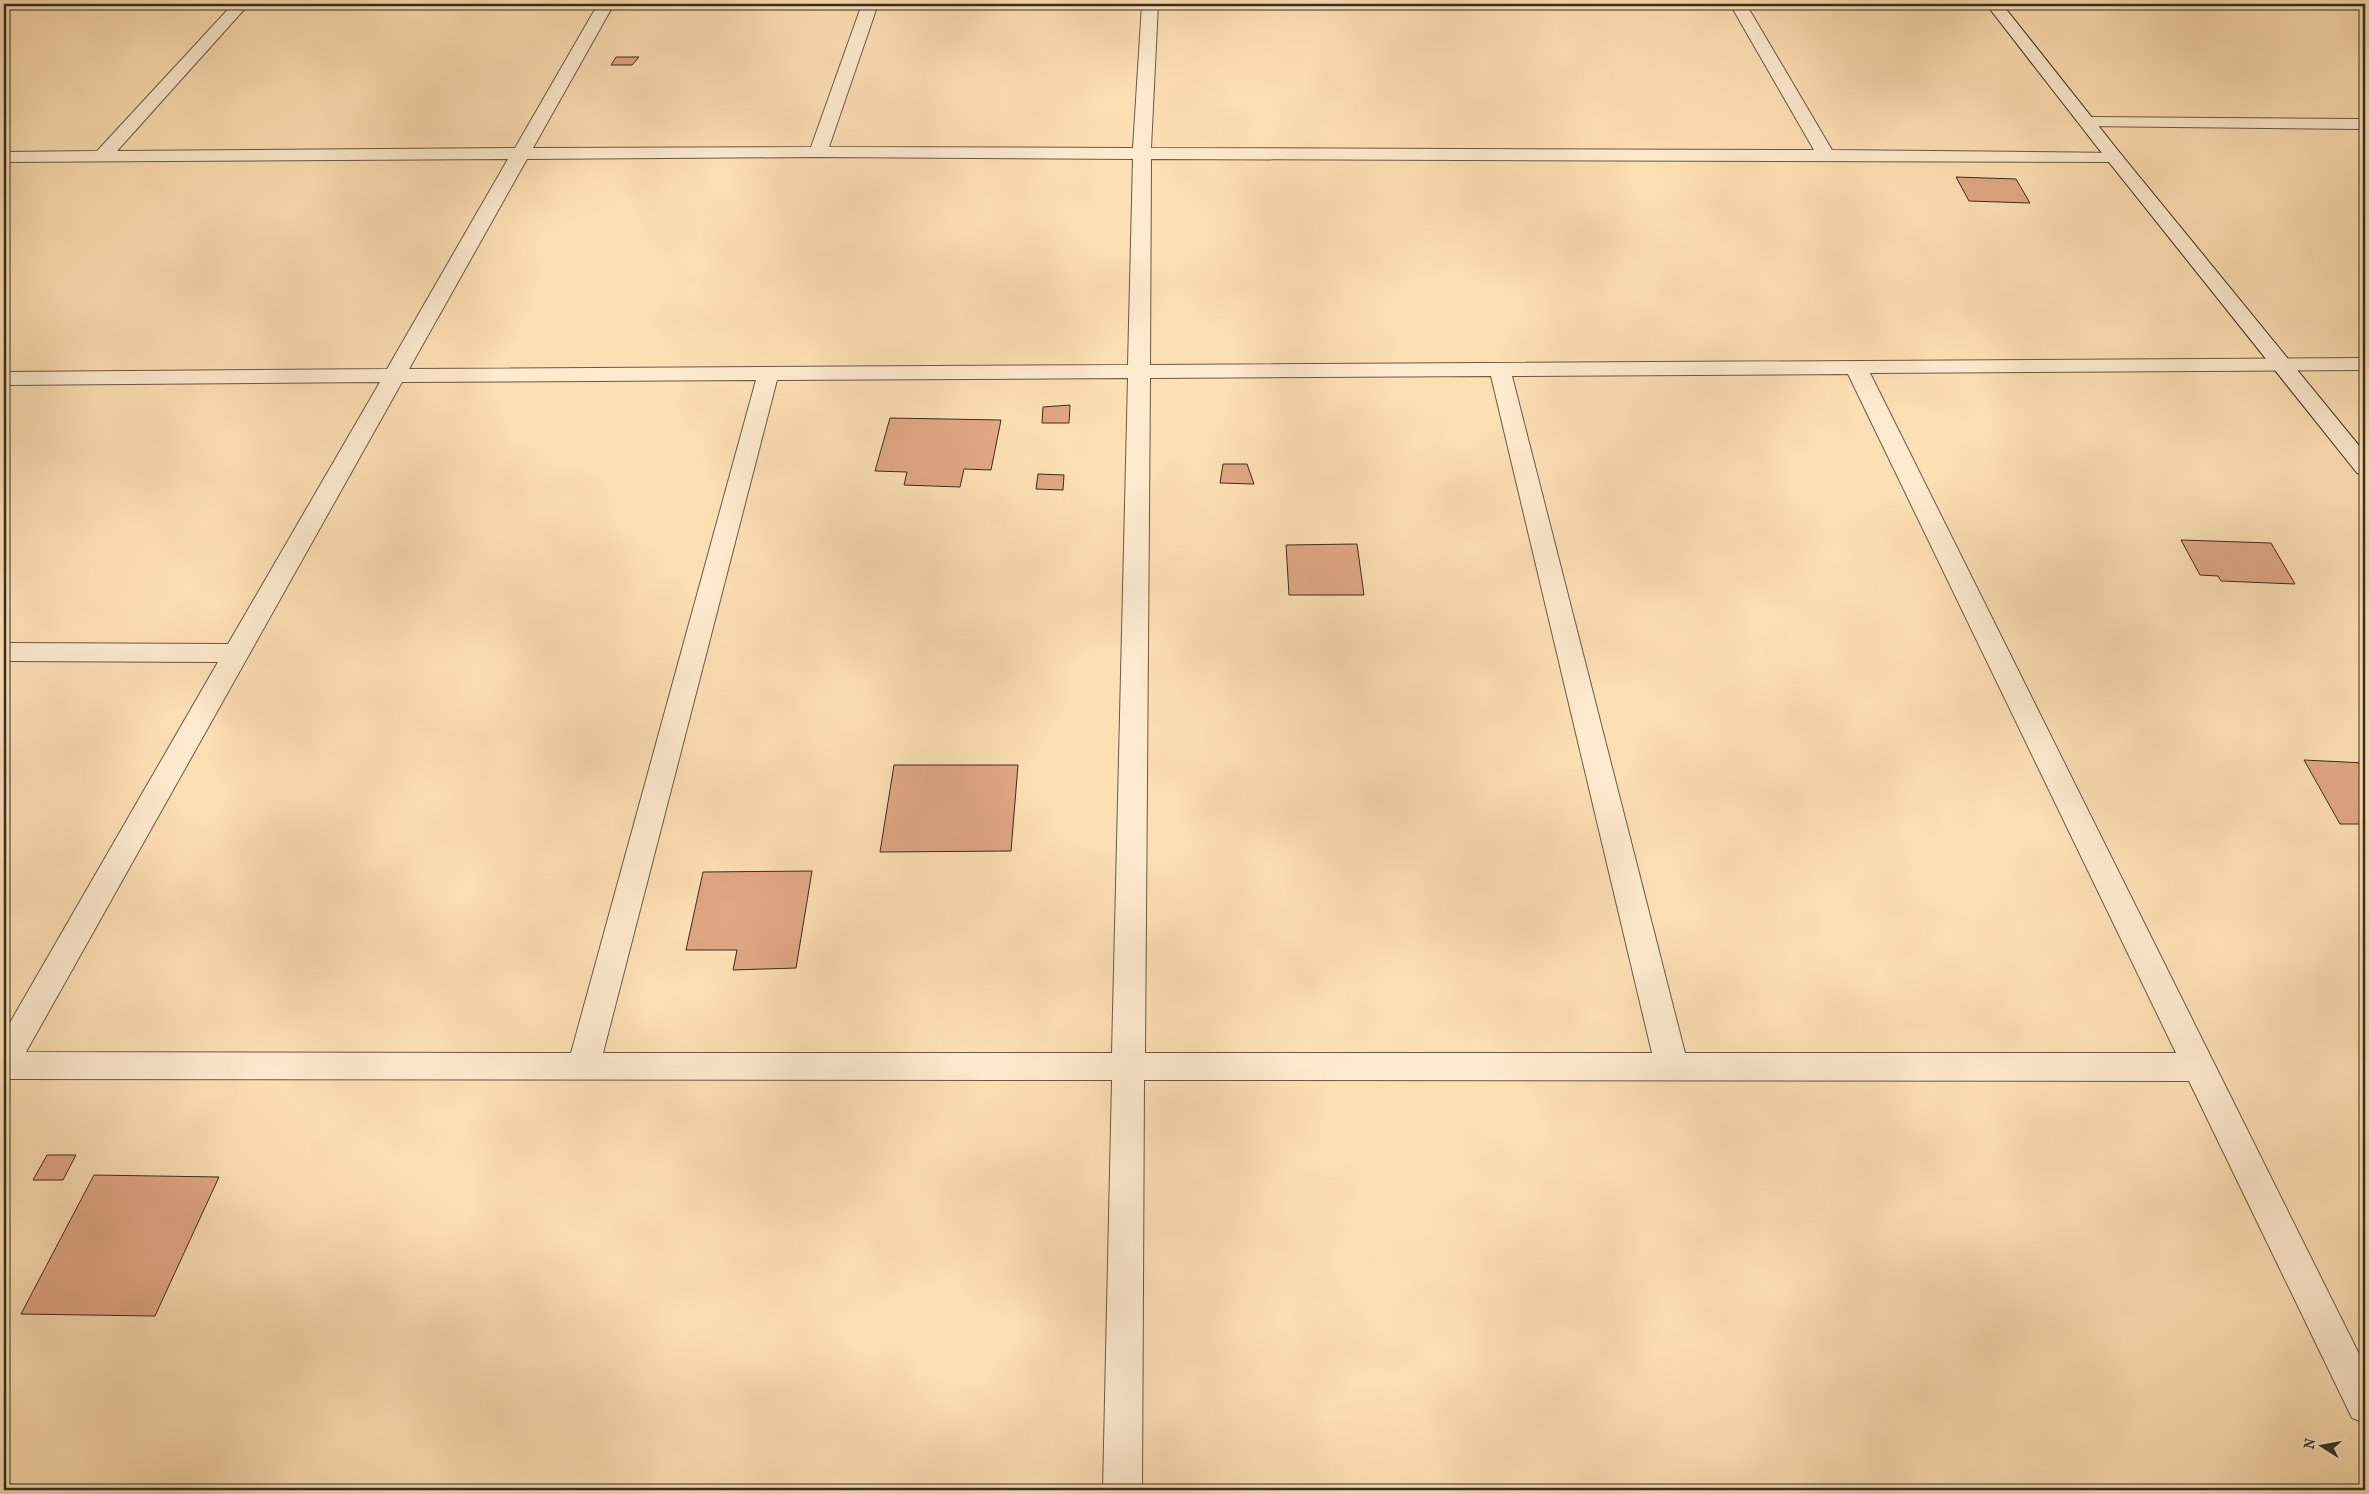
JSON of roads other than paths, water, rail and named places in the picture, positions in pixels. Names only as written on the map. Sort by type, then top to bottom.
[{"type":"street","points":[[102,156],[241,4]]},
{"type":"street","points":[[4,1062],[606,4]]},
{"type":"street","points":[[818,152],[870,4]]},
{"type":"street","points":[[1122,1490],[1142,153],[1150,4]]},
{"type":"street","points":[[1738,4],[1826,156]]},
{"type":"street","points":[[1994,4],[2089,122],[2114,157],[2365,468]]},
{"type":"street","points":[[2089,122],[2365,124]]},
{"type":"street","points":[[4,157],[818,152],[2114,157]]},
{"type":"street","points":[[4,378],[2365,364]]},
{"type":"street","points":[[1856,367],[2365,1405]]},
{"type":"street","points":[[1500,369],[1672,1067]]},
{"type":"street","points":[[583,1067],[768,374]]},
{"type":"street","points":[[4,652],[237,653]]},
{"type":"street","points":[[4,1066],[2199,1067]]}]
